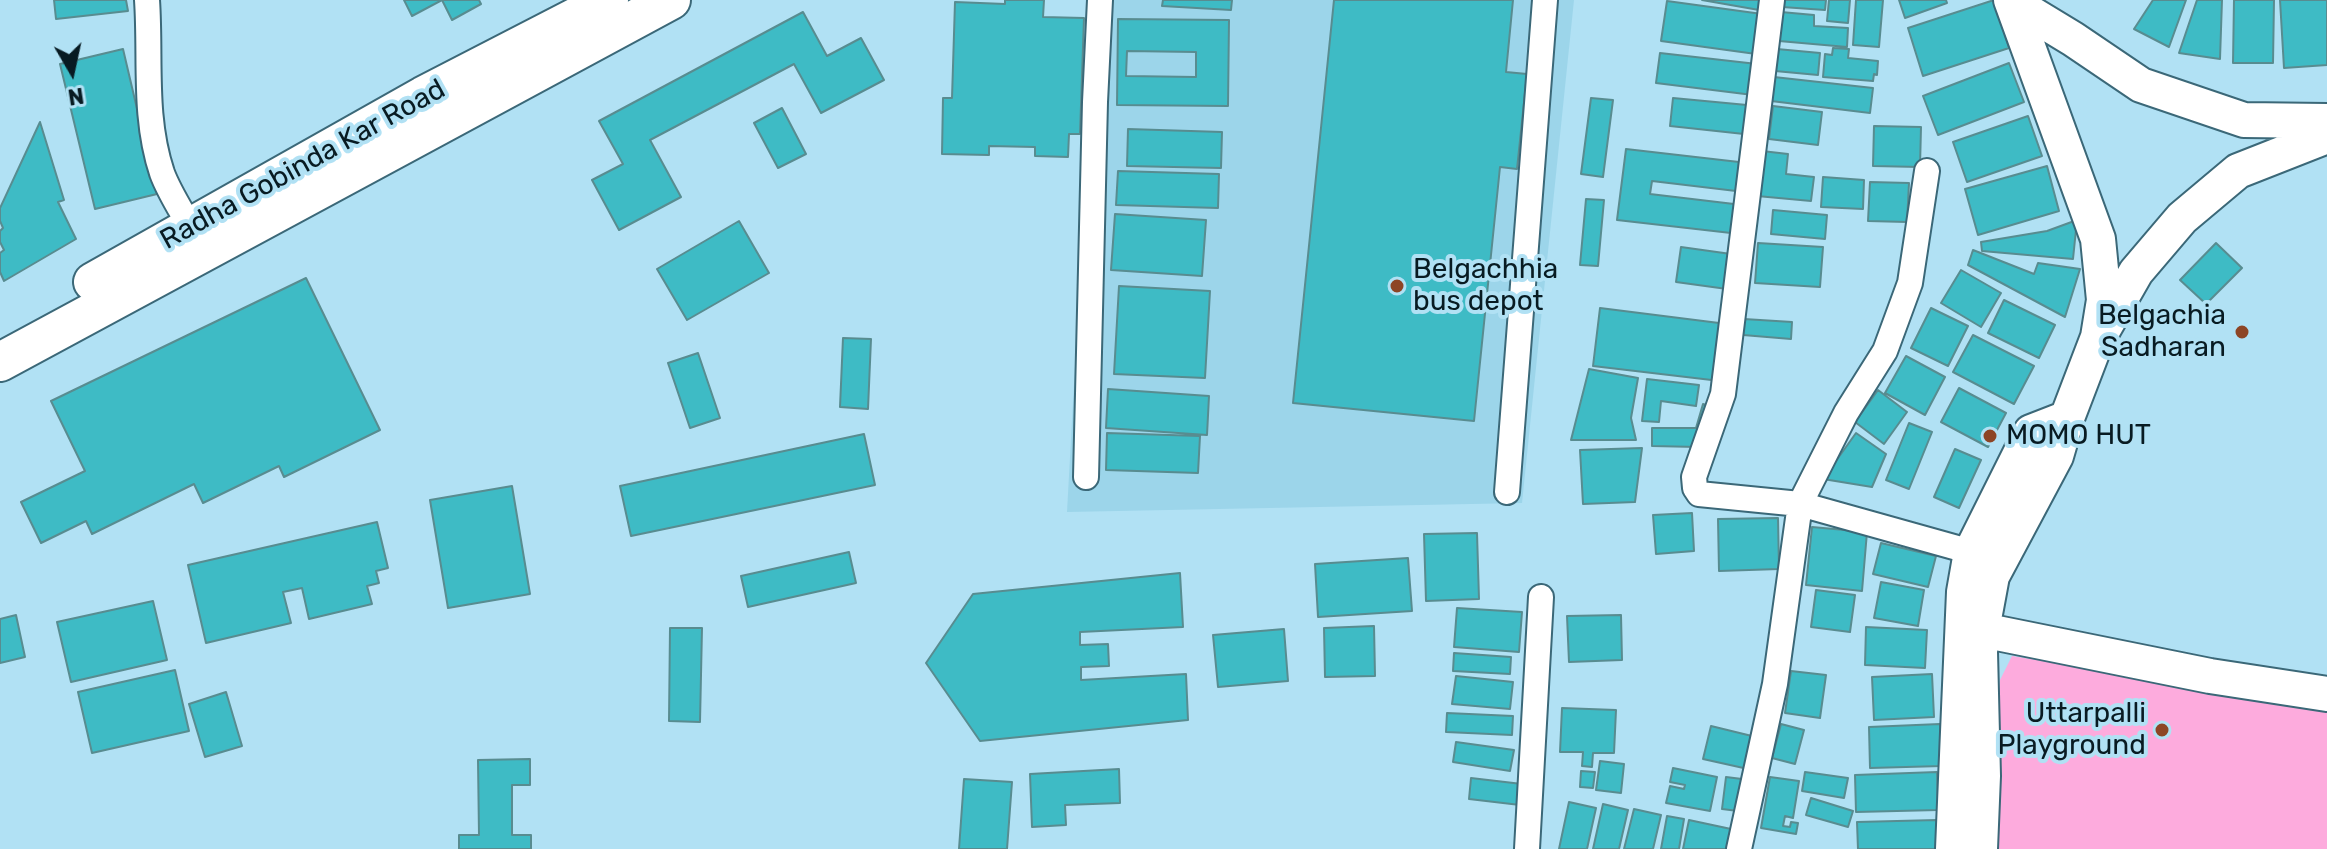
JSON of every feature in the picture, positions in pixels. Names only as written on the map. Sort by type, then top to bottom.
[{"type":"main road","name":"Radha Gobinda Kar Road","points":[[0,334],[423,96],[609,0]]},
{"type":"main road","points":[[0,362],[671,0]]},
{"type":"street","points":[[147,0],[148,103],[155,146],[163,176],[191,228]]},
{"type":"street","points":[[1086,477],[1100,0]]},
{"type":"street","points":[[1507,492],[1545,0]]},
{"type":"street","points":[[1772,0],[1723,394],[1694,477],[1695,488],[1699,494],[1800,504],[1985,556]]},
{"type":"street","points":[[2012,1],[2141,85],[2244,120],[2327,121]]},
{"type":"street","points":[[2012,1],[2098,239],[2104,300],[2098,337]]},
{"type":"street","points":[[1953,849],[1964,592],[1985,556],[2056,456],[2098,337],[2136,272],[2182,218],[2238,171],[2327,136]]},
{"type":"street","points":[[1739,849],[1775,684],[1800,504],[1846,413],[1885,351],[1910,283],[1927,171]]},
{"type":"street","points":[[1980,849],[1983,776],[1980,652],[1992,576],[1985,556]]},
{"type":"street","points":[[1527,849],[1541,597]]},
{"type":"street","points":[[1982,630],[2210,676],[2327,694]]},
{"type":"shaded area","points":[[1095,0],[1574,0],[1522,503],[1067,512]]},
{"type":"shaded area","name":"Uttarpalli Playground","points":[[2012,656],[2327,707],[2327,849],[1996,849],[1994,752],[2000,680]]},
{"type":"building","points":[[54,0],[126,0],[128,11],[56,19]]},
{"type":"building","points":[[404,0],[442,0],[412,16]]},
{"type":"building","points":[[442,0],[479,0],[481,4],[452,20]]},
{"type":"building","points":[[1005,0],[1044,0],[1043,17],[1084,18],[1080,134],[1069,134],[1068,157],[1035,156],[1035,147],[989,146],[989,155],[942,154],[943,98],[952,98],[955,2],[1005,4]]},
{"type":"building","points":[[1163,0],[1232,0],[1231,10],[1162,6]]},
{"type":"building","name":"Belgachhia bus depot","points":[[1334,0],[1513,0],[1506,72],[1527,74],[1517,169],[1500,167],[1474,421],[1293,403]]},
{"type":"building","points":[[1702,0],[1760,0],[1759,10]]},
{"type":"building","points":[[1783,0],[1826,0],[1825,10],[1782,7]]},
{"type":"building","points":[[1829,0],[1850,0],[1848,23],[1827,21]]},
{"type":"building","points":[[1856,0],[1883,0],[1879,47],[1853,45]]},
{"type":"building","points":[[1899,0],[1946,0],[1947,3],[1905,18]]},
{"type":"building","points":[[1994,0],[2009,48],[1923,76],[1908,28]]},
{"type":"building","points":[[2153,0],[2186,0],[2169,47],[2134,29]]},
{"type":"building","points":[[2197,0],[2222,0],[2220,59],[2179,53]]},
{"type":"building","points":[[2234,0],[2274,0],[2273,63],[2233,63]]},
{"type":"building","points":[[2280,0],[2327,0],[2327,65],[2284,68]]},
{"type":"building","points":[[1667,1],[1762,14],[1756,54],[1661,41]]},
{"type":"building","points":[[803,12],[827,56],[861,38],[884,80],[821,113],[794,64],[650,140],[681,197],[619,230],[592,180],[623,164],[599,121]]},
{"type":"building","points":[[1781,12],[1814,15],[1814,26],[1848,28],[1847,47],[1779,41]]},
{"type":"building","points":[[1118,19],[1229,20],[1228,106],[1117,105]],"holes":[[[1127,51],[1196,52],[1196,77],[1126,76]]]},
{"type":"building","points":[[1833,48],[1849,49],[1848,58],[1878,61],[1877,75],[1874,74],[1873,81],[1823,77],[1825,54],[1832,55]]},
{"type":"building","points":[[123,49],[157,194],[95,209],[60,64]]},
{"type":"building","points":[[1777,49],[1820,53],[1818,75],[1775,71]]},
{"type":"building","points":[[1660,53],[1757,64],[1753,95],[1656,83]]},
{"type":"building","points":[[2009,63],[2024,102],[1938,135],[1923,96]]},
{"type":"building","points":[[1774,77],[1873,88],[1870,113],[1771,101]]},
{"type":"building","points":[[1591,98],[1613,100],[1603,177],[1581,174]]},
{"type":"building","points":[[1673,98],[1747,105],[1744,134],[1670,126]]},
{"type":"building","points":[[1773,106],[1822,112],[1818,145],[1769,139]]},
{"type":"building","points":[[782,108],[806,154],[778,168],[754,123]]},
{"type":"building","points":[[2028,116],[2042,156],[1967,182],[1953,142]]},
{"type":"building","points":[[40,122],[64,200],[58,202],[76,239],[4,281],[0,272],[0,253],[4,250],[0,242],[3,228],[0,208]]},
{"type":"building","points":[[1874,126],[1921,127],[1920,167],[1873,166]]},
{"type":"building","points":[[1128,129],[1222,132],[1221,168],[1127,166]]},
{"type":"building","points":[[1626,149],[1739,162],[1736,191],[1652,181],[1650,194],[1734,204],[1731,233],[1617,220]]},
{"type":"building","points":[[1762,151],[1788,154],[1786,174],[1814,177],[1811,201],[1757,196]]},
{"type":"building","points":[[2047,166],[2059,211],[1978,235],[1965,189]]},
{"type":"building","points":[[1118,171],[1219,174],[1218,208],[1116,205]]},
{"type":"building","points":[[1823,177],[1864,180],[1863,209],[1821,207]]},
{"type":"building","points":[[1870,182],[1909,183],[1907,222],[1868,221]]},
{"type":"building","points":[[1586,199],[1604,200],[1598,266],[1580,265]]},
{"type":"building","points":[[1773,210],[1827,215],[1825,239],[1771,234]]},
{"type":"building","points":[[1115,214],[1206,220],[1202,276],[1111,270]]},
{"type":"building","points":[[2077,220],[2073,259],[1982,251],[1981,242],[2047,231]]},
{"type":"building","points":[[739,221],[769,273],[687,320],[657,269]]},
{"type":"building","points":[[1758,243],[1823,247],[1820,287],[1755,283]]},
{"type":"building","points":[[2216,243],[2242,268],[2206,304],[2180,280]]},
{"type":"building","points":[[1681,247],[1731,254],[1727,289],[1676,282]]},
{"type":"building","points":[[1973,250],[2034,274],[2038,263],[2080,269],[2065,317],[1968,265]]},
{"type":"building","points":[[1961,270],[2001,293],[1981,327],[1941,303]]},
{"type":"building","points":[[306,278],[380,430],[284,477],[279,466],[203,503],[194,484],[92,534],[86,521],[41,543],[21,502],[85,471],[51,401]]},
{"type":"building","points":[[1119,286],[1210,291],[1205,378],[1114,374]]},
{"type":"building","points":[[2004,300],[2055,325],[2039,358],[1988,333]]},
{"type":"building","points":[[1600,308],[1727,324],[1720,381],[1593,366]]},
{"type":"building","points":[[1931,308],[1968,326],[1948,366],[1911,348]]},
{"type":"building","points":[[1744,319],[1792,322],[1791,339],[1743,335]]},
{"type":"building","points":[[1973,335],[2034,366],[2014,404],[1953,372]]},
{"type":"building","points":[[843,338],[871,339],[868,409],[840,407]]},
{"type":"building","points":[[698,353],[720,418],[690,428],[668,363]]},
{"type":"building","points":[[1906,356],[1945,377],[1925,415],[1885,393]]},
{"type":"building","points":[[1589,369],[1638,378],[1631,418],[1636,440],[1571,440]]},
{"type":"building","points":[[1647,379],[1699,385],[1696,406],[1661,401],[1659,422],[1642,421]]},
{"type":"building","points":[[1959,388],[2006,413],[1988,447],[1941,422]]},
{"type":"building","points":[[1108,389],[1209,396],[1207,435],[1106,428]]},
{"type":"building","points":[[1878,390],[1907,412],[1884,444],[1855,422]]},
{"type":"building","points":[[1703,404],[1709,406],[1698,447],[1652,446],[1652,428],[1696,428]]},
{"type":"building","points":[[1909,423],[1932,432],[1909,489],[1886,480]]},
{"type":"building","points":[[1107,433],[1200,436],[1198,473],[1106,470]]},
{"type":"building","points":[[1856,433],[1886,454],[1872,487],[1823,479]]},
{"type":"building","points":[[864,434],[875,485],[631,536],[620,486]]},
{"type":"building","points":[[1642,448],[1635,502],[1583,504],[1580,450]]},
{"type":"building","points":[[1955,449],[1981,460],[1959,508],[1934,497]]},
{"type":"building","points":[[512,486],[530,594],[448,608],[430,500]]},
{"type":"building","points":[[1692,513],[1694,551],[1656,554],[1653,515]]},
{"type":"building","points":[[1778,518],[1779,569],[1719,571],[1718,519]]},
{"type":"building","points":[[377,522],[388,568],[376,571],[379,583],[367,586],[372,604],[309,619],[302,588],[283,592],[291,623],[206,643],[188,565]]},
{"type":"building","points":[[1812,527],[1867,532],[1862,591],[1806,585]]},
{"type":"building","points":[[1477,533],[1479,599],[1426,601],[1424,534]]},
{"type":"building","points":[[1881,543],[1936,556],[1928,587],[1873,574]]},
{"type":"building","points":[[849,552],[856,583],[748,607],[741,576]]},
{"type":"building","points":[[1408,558],[1412,611],[1318,617],[1315,564]]},
{"type":"building","points":[[1180,573],[1183,627],[1080,632],[1080,645],[1108,644],[1109,666],[1081,667],[1081,680],[1186,674],[1188,720],[980,741],[926,663],[973,594]]},
{"type":"building","points":[[1881,582],[1924,590],[1918,626],[1874,618]]},
{"type":"building","points":[[1816,590],[1855,595],[1850,632],[1811,627]]},
{"type":"building","points":[[153,601],[167,660],[71,682],[57,622]]},
{"type":"building","points":[[1457,608],[1522,612],[1519,652],[1454,647]]},
{"type":"building","points":[[16,615],[25,657],[0,663],[0,619]]},
{"type":"building","points":[[1621,615],[1622,660],[1569,662],[1567,616]]},
{"type":"building","points":[[1374,626],[1375,676],[1325,677],[1324,628]]},
{"type":"building","points":[[1866,627],[1927,630],[1925,668],[1865,665]]},
{"type":"building","points":[[670,628],[702,628],[700,722],[669,721]]},
{"type":"building","points":[[1284,629],[1288,681],[1218,687],[1213,635]]},
{"type":"building","points":[[1454,653],[1511,657],[1510,674],[1453,671]]},
{"type":"building","points":[[175,670],[189,731],[92,753],[78,692]]},
{"type":"building","points":[[1791,671],[1826,675],[1820,718],[1785,713]]},
{"type":"building","points":[[1932,674],[1934,717],[1874,720],[1872,677]]},
{"type":"building","points":[[1456,676],[1513,682],[1510,709],[1452,704]]},
{"type":"building","points":[[226,692],[242,746],[205,757],[189,704]]},
{"type":"building","points":[[1562,708],[1616,710],[1614,753],[1593,753],[1592,767],[1582,766],[1583,752],[1560,752]]},
{"type":"building","points":[[1447,713],[1513,716],[1512,735],[1446,732]]},
{"type":"building","points":[[1781,724],[1804,730],[1795,764],[1772,758]]},
{"type":"building","points":[[1940,724],[1942,766],[1870,768],[1869,727]]},
{"type":"building","points":[[1711,726],[1756,737],[1748,769],[1703,759]]},
{"type":"building","points":[[1456,742],[1514,750],[1510,771],[1453,762]]},
{"type":"building","points":[[530,759],[530,785],[512,785],[512,835],[531,835],[531,849],[459,849],[459,835],[479,835],[478,760]]},
{"type":"building","points":[[1600,761],[1624,764],[1621,793],[1596,790]]},
{"type":"building","points":[[1673,768],[1717,777],[1710,811],[1666,803],[1670,786],[1684,789],[1685,785],[1670,782]]},
{"type":"building","points":[[1119,769],[1120,803],[1065,805],[1066,825],[1032,827],[1030,774]]},
{"type":"building","points":[[1581,771],[1595,772],[1593,788],[1580,787]]},
{"type":"building","points":[[1805,772],[1848,778],[1844,798],[1802,791]]},
{"type":"building","points":[[1937,772],[1938,810],[1856,812],[1855,775]]},
{"type":"building","points":[[1726,777],[1742,779],[1738,811],[1722,809]]},
{"type":"building","points":[[1770,777],[1799,781],[1793,818],[1785,816],[1783,826],[1798,823],[1796,834],[1761,828]]},
{"type":"building","points":[[1471,778],[1522,784],[1520,805],[1469,799]]},
{"type":"building","points":[[964,779],[1012,782],[1007,849],[959,849]]},
{"type":"building","points":[[1811,798],[1853,811],[1848,827],[1806,815]]},
{"type":"building","points":[[1569,802],[1596,808],[1587,849],[1559,849]]},
{"type":"building","points":[[1603,804],[1628,810],[1619,849],[1593,849]]},
{"type":"building","points":[[1634,809],[1661,815],[1653,849],[1624,849]]},
{"type":"building","points":[[1667,816],[1684,819],[1679,849],[1661,849]]},
{"type":"building","points":[[1689,820],[1731,829],[1727,849],[1683,849]]},
{"type":"building","points":[[1937,820],[1938,849],[1858,849],[1857,822]]},
{"type":"place","name":"Belgachhia bus depot","points":[[1397,286]]},
{"type":"place","name":"Belgachia Sadharan","points":[[2242,332]]},
{"type":"place","name":"MOMO HUT","points":[[1990,436]]},
{"type":"place","name":"Uttarpalli Playground","points":[[2162,730]]}]
